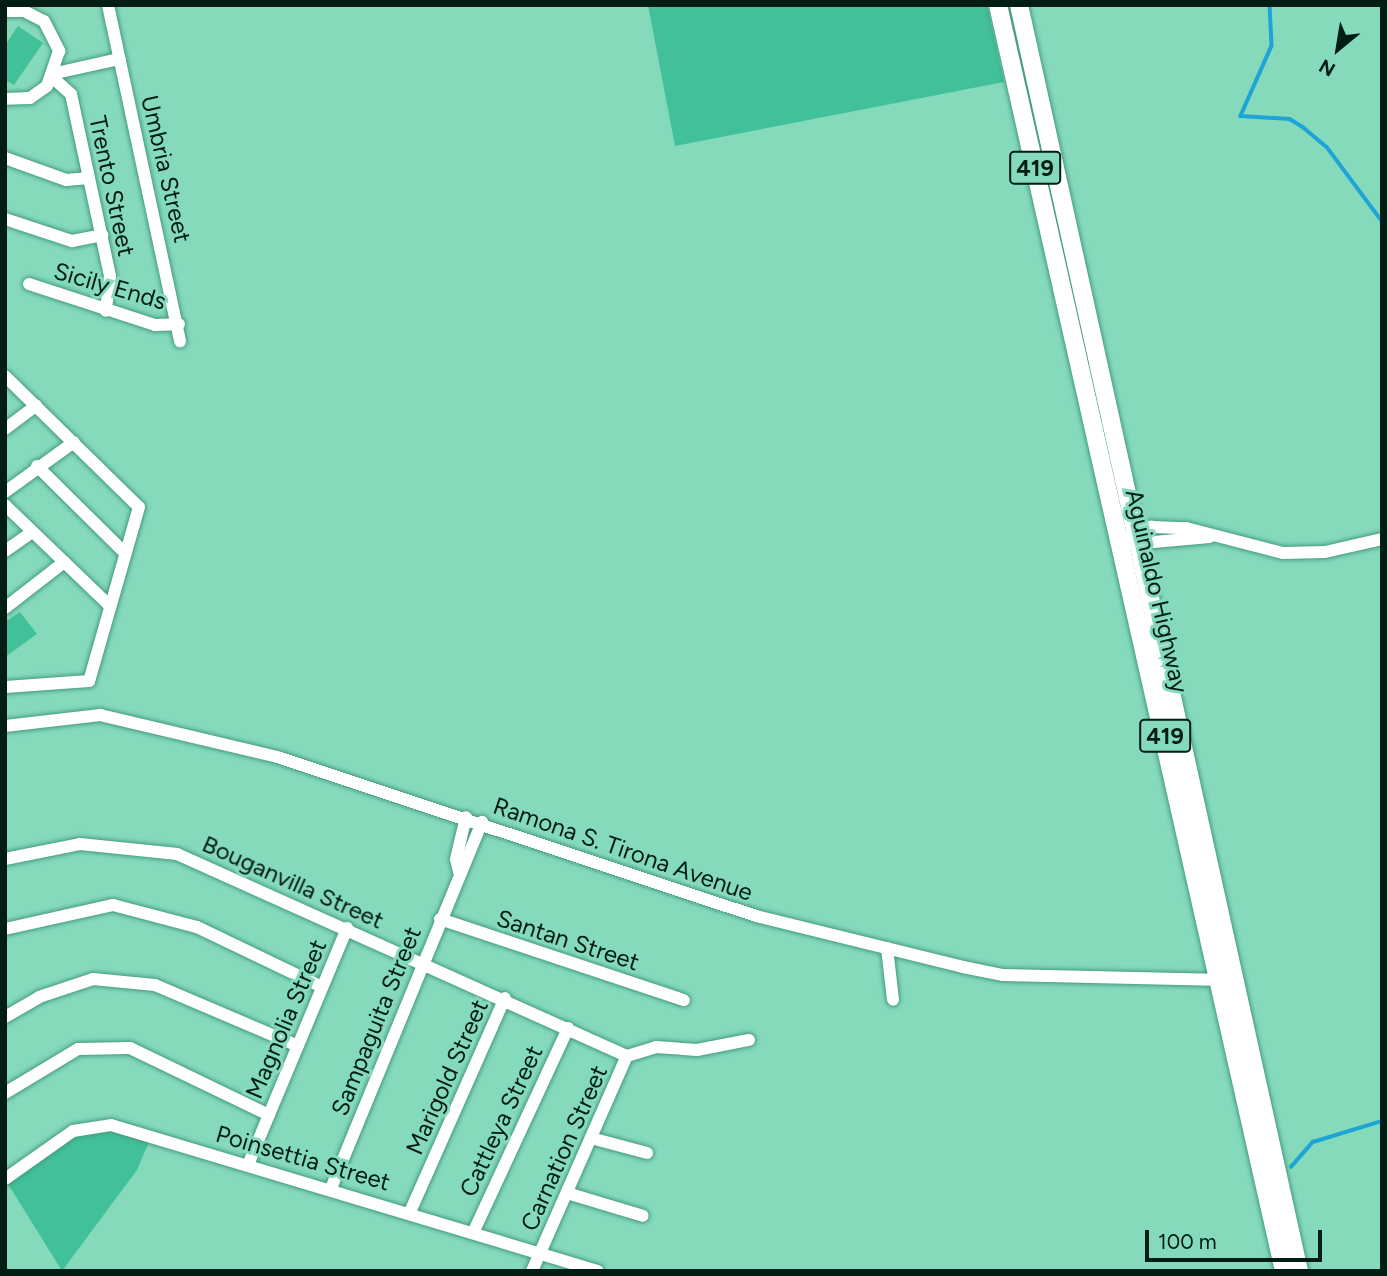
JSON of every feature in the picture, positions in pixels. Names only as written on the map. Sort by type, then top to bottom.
[{"type":"highway","name":"Aguinaldo Highway","points":[[998,5],[1121,542],[1228,979]]},
{"type":"highway","name":"Aguinaldo Highway","points":[[1019,5],[1140,538],[1228,979],[1281,1224],[1284,1271]]},
{"type":"highway","name":"Aguinaldo Highway","points":[[1281,1224],[1299,1271]]},
{"type":"street","name":"Umbria Street","points":[[108,5],[179,324],[180,341]]},
{"type":"street","points":[[5,11],[27,8],[44,22],[57,40],[55,75]]},
{"type":"street","points":[[5,99],[30,98],[55,75],[119,60]]},
{"type":"street","name":"Trento Street","points":[[55,75],[71,94],[102,235],[111,281],[106,311]]},
{"type":"street","points":[[5,158],[66,180],[89,178]]},
{"type":"street","points":[[5,219],[72,241],[102,235]]},
{"type":"street","name":"Sicily Ends","points":[[29,284],[155,325],[179,324]]},
{"type":"street","points":[[5,376],[139,507],[89,681],[5,687]]},
{"type":"street","points":[[5,429],[36,406]]},
{"type":"street","points":[[5,492],[37,466],[74,442]]},
{"type":"street","points":[[37,466],[125,553]]},
{"type":"street","points":[[5,505],[110,606]]},
{"type":"street","points":[[1121,542],[1186,528],[1210,537],[1309,554],[1382,539]]},
{"type":"street","points":[[5,551],[32,532]]},
{"type":"street","points":[[5,608],[64,562]]},
{"type":"street","name":"Ramona S. Tirona Avenue","points":[[5,726],[100,715],[276,757],[482,822],[756,916],[1003,975],[1056,972],[1228,979]]},
{"type":"street","name":"Sampaguita Street","points":[[459,872],[456,859],[466,817]]},
{"type":"street","name":"Sampaguita Street","points":[[332,1186],[459,872],[470,863],[482,822]]},
{"type":"street","name":"Bouganvilla Street","points":[[5,859],[80,844],[177,854],[505,998],[627,1056]]},
{"type":"street","points":[[5,929],[113,905],[197,927],[322,987]]},
{"type":"street","name":"Santan Street","points":[[440,919],[684,1000]]},
{"type":"street","name":"Magnolia Street","points":[[248,1165],[347,929]]},
{"type":"street","points":[[887,948],[893,1000]]},
{"type":"street","points":[[5,1017],[39,997],[93,979],[155,985],[298,1046]]},
{"type":"street","name":"Marigold Street","points":[[410,1212],[505,998]]},
{"type":"street","name":"Cattleya Street","points":[[473,1233],[568,1028]]},
{"type":"street","points":[[627,1056],[656,1047],[697,1050],[749,1040]]},
{"type":"street","points":[[5,1093],[78,1049],[130,1048],[269,1115]]},
{"type":"street","name":"Carnation Street","points":[[532,1271],[627,1056]]},
{"type":"street","name":"Poinsettia Street","points":[[5,1179],[73,1131],[111,1125],[248,1165],[332,1186],[538,1256],[598,1271]]},
{"type":"street","points":[[591,1138],[647,1153]]},
{"type":"street","points":[[567,1193],[643,1216]]},
{"type":"green space","points":[[648,5],[987,5],[1004,82],[675,146]]},
{"type":"green space","points":[[18,26],[43,43],[14,85],[5,80],[5,45]]},
{"type":"green space","points":[[20,612],[37,634],[5,657],[5,622]]},
{"type":"green space","points":[[111,1125],[152,1135],[137,1170],[62,1271],[5,1179],[73,1131]]},
{"type":"waterway","points":[[1270,5],[1272,46],[1241,116],[1290,119],[1303,127],[1327,147],[1382,221]]},
{"type":"waterway","points":[[1291,1167],[1313,1142],[1382,1121]]}]
